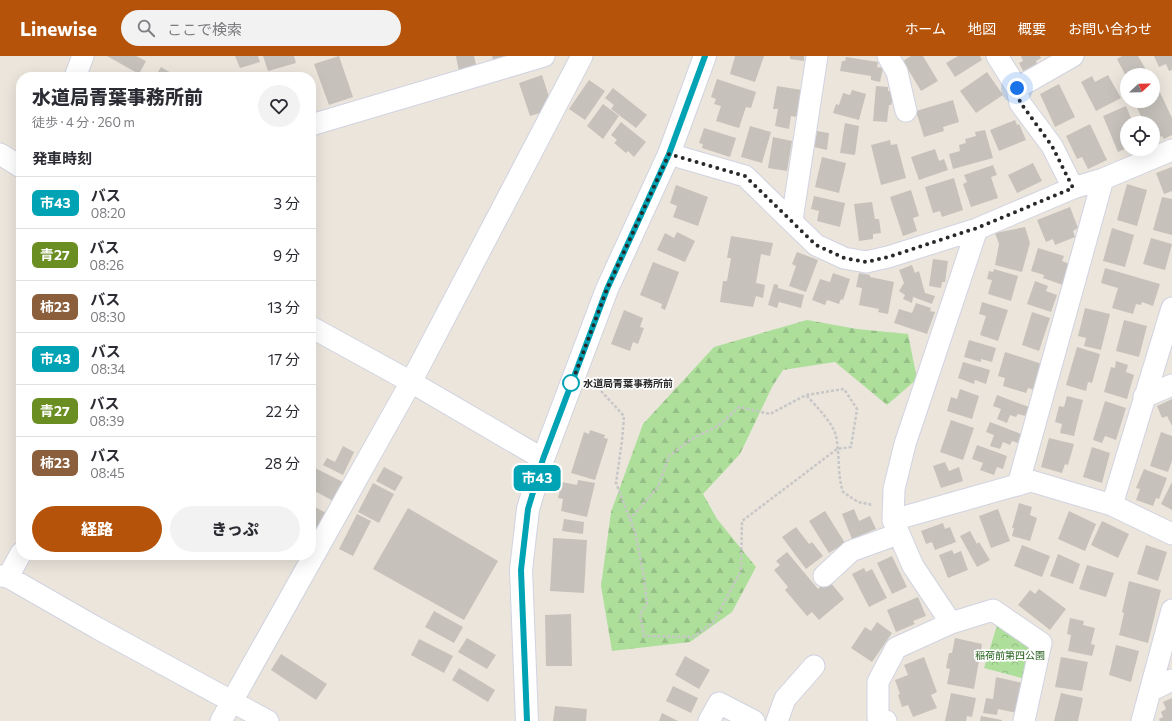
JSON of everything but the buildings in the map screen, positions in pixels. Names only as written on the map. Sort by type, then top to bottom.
[{"type":"street","points":[[77,72],[84,56]]},
{"type":"street","points":[[316,124],[544,56]]},
{"type":"street","points":[[316,551],[411,382],[582,56]]},
{"type":"street","points":[[527,721],[521,570],[528,509],[543,459],[607,289],[669,154],[704,56]]},
{"type":"street","points":[[792,220],[817,56]]},
{"type":"street","points":[[888,56],[897,72],[906,110]]},
{"type":"street","points":[[997,56],[1017,88],[1020,102],[1052,146],[1073,188]]},
{"type":"street","points":[[1017,88],[1073,56]]},
{"type":"street","points":[[669,154],[745,176],[792,220],[816,245],[844,258],[866,262],[888,257],[977,228],[1073,188],[1103,179],[1172,150]]},
{"type":"street","points":[[0,154],[16,164]]},
{"type":"street","points":[[1018,485],[1103,179]]},
{"type":"street","points":[[951,623],[913,566],[895,520],[894,489],[905,444],[977,228]]},
{"type":"street","points":[[1112,505],[1172,308]]},
{"type":"street","points":[[316,330],[411,382],[543,459]]},
{"type":"street","points":[[1144,397],[1172,385]]},
{"type":"street","points":[[824,576],[851,551],[895,520],[1032,481],[1112,505],[1172,534]]},
{"type":"street","points":[[16,560],[4,577],[268,721]]},
{"type":"street","points":[[221,721],[311,560]]},
{"type":"street","points":[[886,721],[878,716],[878,682],[896,648],[951,623],[993,610],[1041,643],[1024,721]]},
{"type":"street","points":[[1142,721],[1172,610]]},
{"type":"street","points":[[777,721],[785,699],[814,666]]},
{"type":"street","points":[[1150,691],[1172,680]]},
{"type":"street","points":[[709,721],[719,703],[754,721]]},
{"type":"path","points":[[601,391],[624,416],[616,482],[636,537],[644,577],[647,604],[640,614],[644,636],[693,637],[713,623],[741,571],[742,521],[837,449],[851,447],[857,409],[844,390],[806,396],[770,414],[739,407],[718,426],[690,440],[669,456],[658,487],[630,519]]},
{"type":"path","points":[[806,396],[824,415],[836,435],[839,479],[843,492],[858,502],[879,506],[895,520]]},
{"type":"green space","points":[[807,320],[857,329],[908,334],[917,379],[887,405],[835,362],[783,370],[772,387],[740,454],[703,494],[717,519],[756,567],[732,612],[690,642],[612,651],[601,586],[611,512],[643,424],[714,347]]},
{"type":"green space","name":"稲荷前第四公園","points":[[998,622],[1032,646],[1025,679],[984,668]]},
{"type":"bus line","name":"市43","points":[[527,721],[521,570],[528,509],[543,459],[607,289],[669,154],[705,56]]},
{"type":"place","name":"水道局青葉事務所前","points":[[571,383]]},
{"type":"route","points":[[571,383],[570,388],[607,289],[669,154],[745,176],[792,220],[816,245],[844,258],[866,262],[888,257],[977,228],[1073,188],[1052,146],[1020,102],[1017,88]]}]
